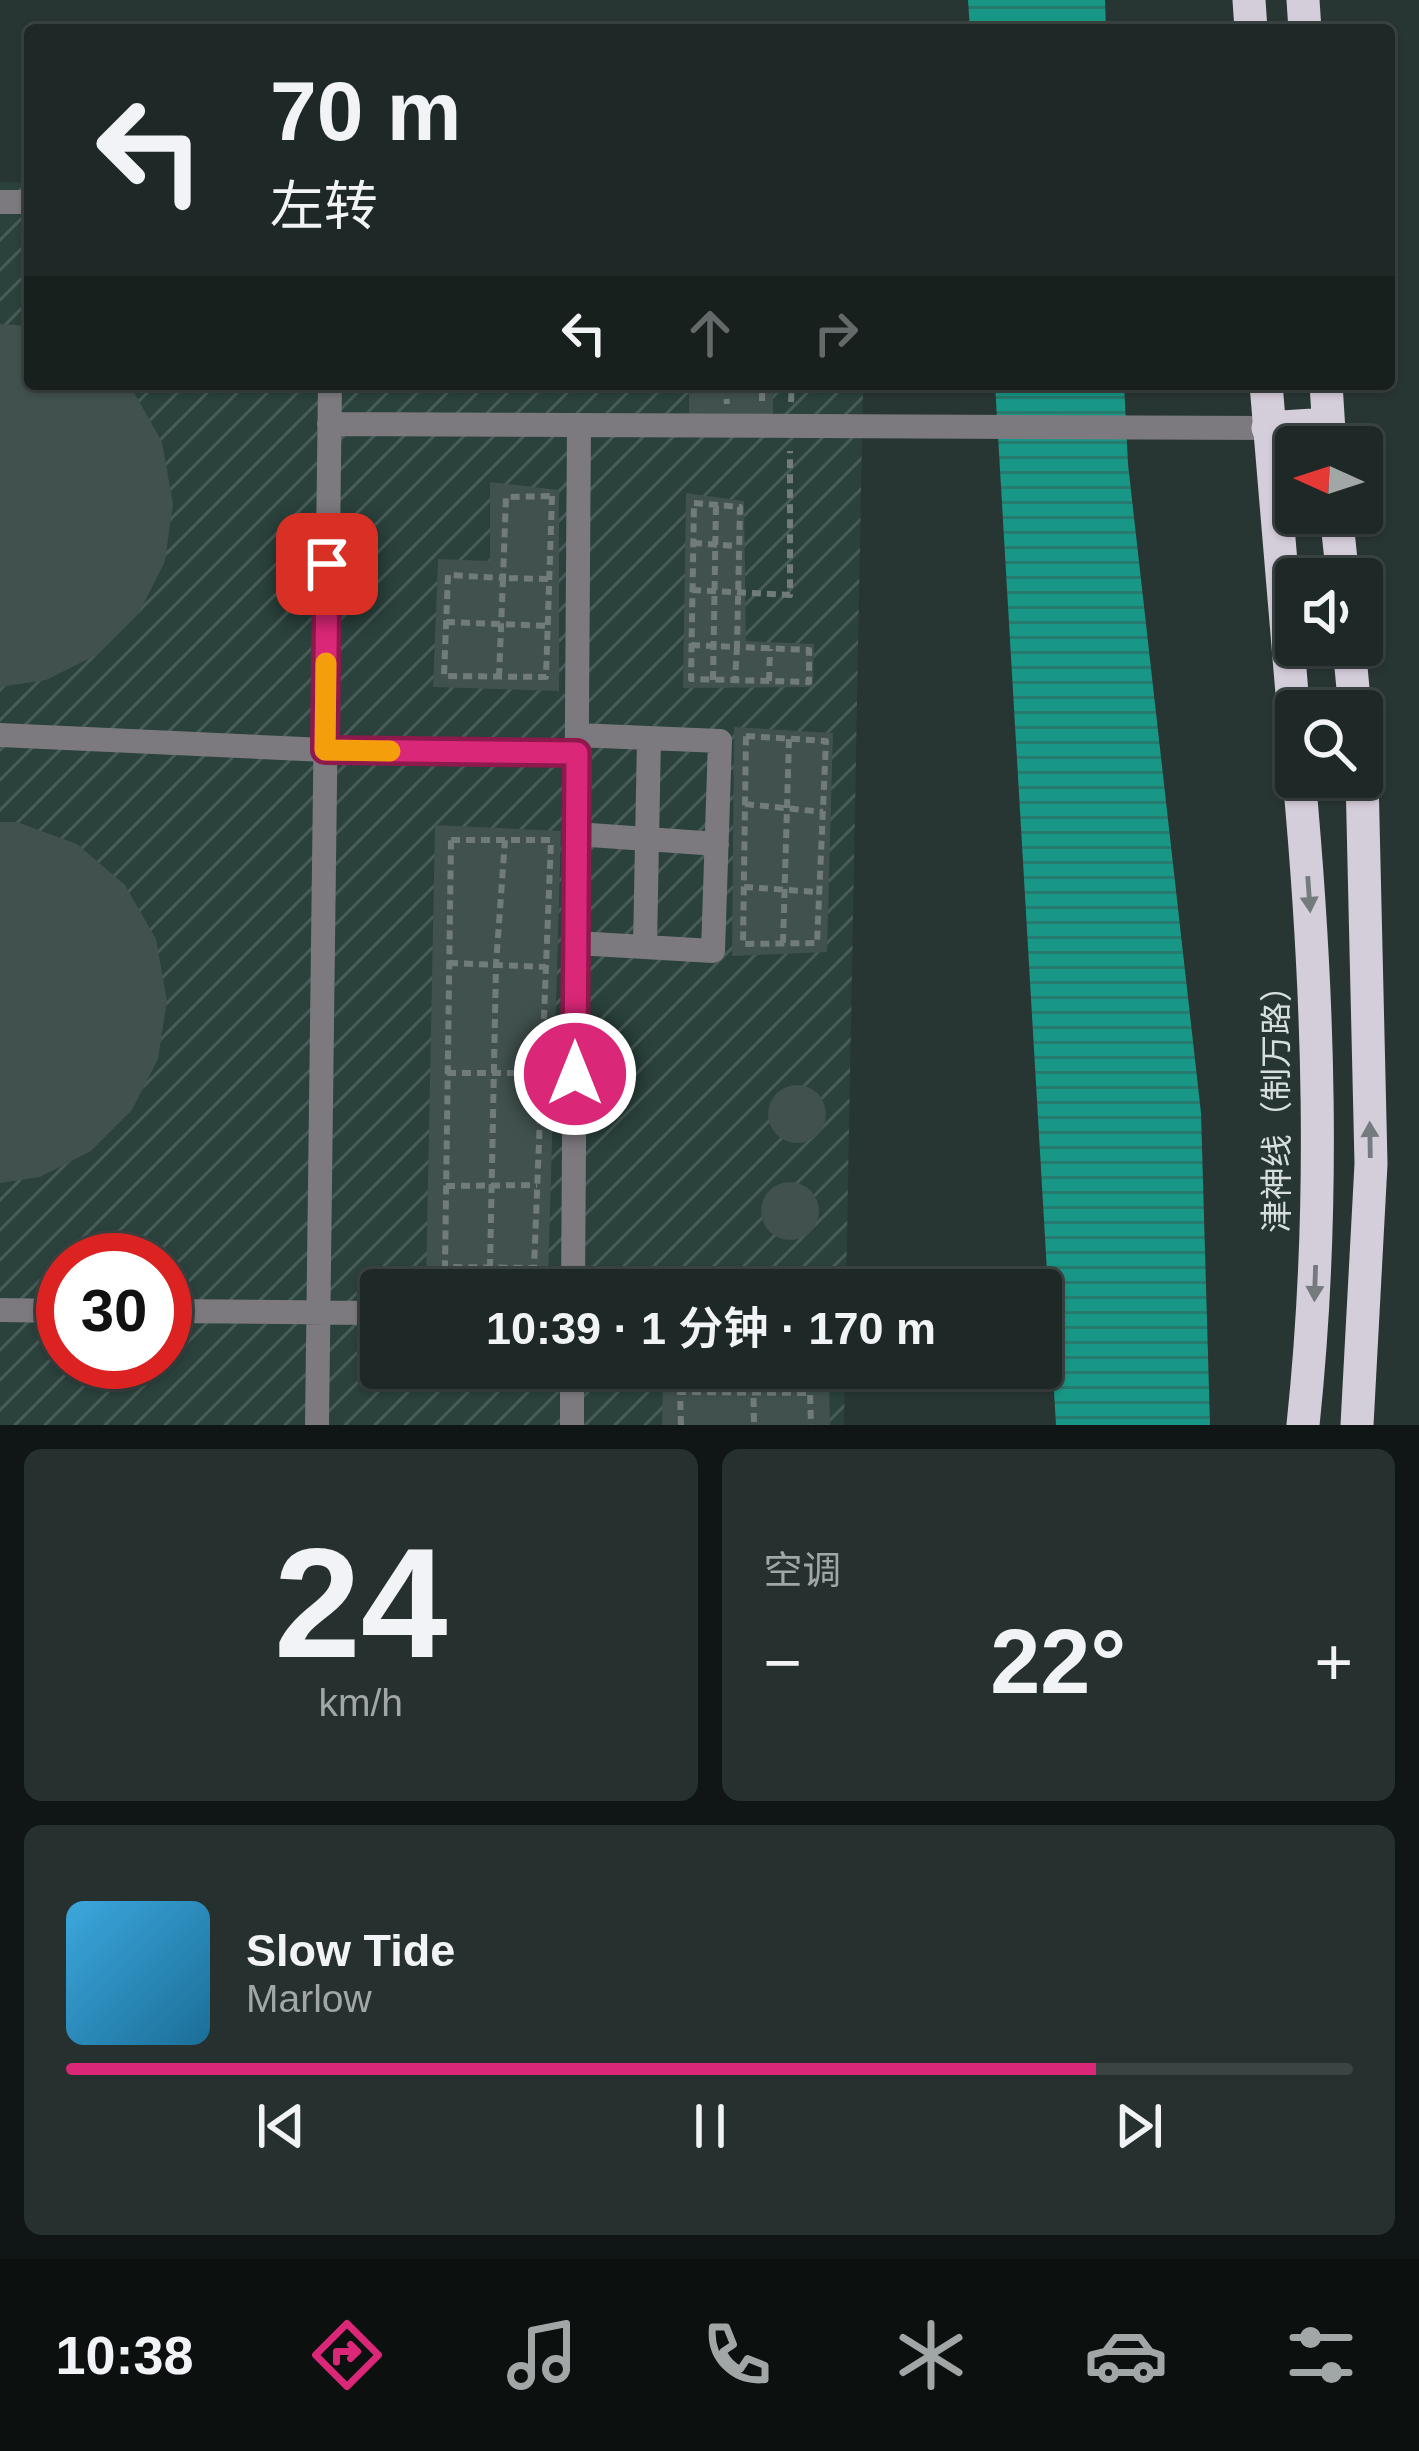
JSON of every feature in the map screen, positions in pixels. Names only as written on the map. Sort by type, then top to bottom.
[{"type":"highway","points":[[1266,390],[1291,690]]},
{"type":"highway","points":[[1326,390],[1328,426]]},
{"type":"highway","points":[[1268,428],[1275,429]]},
{"type":"highway","name":"津神线（制万路）","points":[[1301,798],[1319,1031],[1313,1331],[1303,1425]]},
{"type":"highway","points":[[1357,1425],[1371,1164],[1362,798]]},
{"type":"street","points":[[317,1425],[329,390]]},
{"type":"street","points":[[329,424],[980,423],[1137,430],[1268,428]]},
{"type":"street","points":[[573,1269],[579,425]]},
{"type":"street","points":[[0,735],[325,750],[649,738],[721,740],[713,951],[576,943]]},
{"type":"street","points":[[645,947],[649,738]]},
{"type":"street","points":[[576,834],[717,844]]},
{"type":"street","points":[[0,1310],[36,1311]]},
{"type":"street","points":[[192,1312],[360,1313]]},
{"type":"street","points":[[572,1389],[572,1425]]},
{"type":"path","points":[[692,590],[790,595],[790,425]]},
{"type":"path","points":[[499,676],[503,578],[506,497],[552,496],[546,677],[444,676],[448,575],[503,578],[549,579]]},
{"type":"path","points":[[691,645],[737,647],[770,649],[809,650],[808,682],[691,680],[691,645],[694,502],[740,507],[737,647],[735,680]]},
{"type":"path","points":[[713,680],[716,505]]},
{"type":"path","points":[[693,543],[739,546]]},
{"type":"path","points":[[446,622],[578,628]]},
{"type":"path","points":[[769,681],[770,649]]},
{"type":"path","points":[[746,736],[826,741],[818,943],[743,944],[745,804],[746,736]]},
{"type":"path","points":[[783,943],[789,739]]},
{"type":"path","points":[[745,804],[823,812]]},
{"type":"path","points":[[451,840],[551,840],[534,1268],[445,1268],[449,963],[451,840]]},
{"type":"path","points":[[490,1268],[489,1186],[498,1073],[496,965],[505,840]]},
{"type":"path","points":[[744,887],[820,892]]},
{"type":"path","points":[[449,963],[546,967]]},
{"type":"path","points":[[448,1073],[542,1073]]},
{"type":"path","points":[[446,1186],[537,1185]]},
{"type":"path","points":[[754,1389],[754,1425]]},
{"type":"path","points":[[681,1425],[680,1392],[810,1393],[812,1425]]},
{"type":"shaded area","points":[[968,0],[1105,0],[1106,24],[970,24]]},
{"type":"shaded area","points":[[0,182],[24,183],[24,390],[863,390],[846,1269],[360,1269],[360,1389],[845,1389],[844,1425],[0,1425]]},
{"type":"shaded area","points":[[995,390],[1124,390],[1128,464],[1201,1113],[1210,1425],[1056,1425],[1054,1389],[1062,1389],[1062,1269],[1047,1269]]},
{"type":"building","points":[[0,324],[24,326],[24,390],[133,390],[162,442],[173,504],[165,561],[139,613],[98,654],[46,680],[0,687]]},
{"type":"building","points":[[689,390],[773,390],[773,422],[689,418]]},
{"type":"building","points":[[490,482],[559,490],[559,691],[433,687],[438,559],[490,561]]},
{"type":"building","points":[[686,493],[744,501],[746,641],[814,644],[813,687],[683,688]]},
{"type":"building","points":[[734,727],[833,733],[827,952],[732,956]]},
{"type":"building","points":[[0,822],[17,822],[77,844],[125,885],[156,939],[167,1001],[158,1059],[132,1110],[91,1151],[40,1177],[0,1183]]},
{"type":"building","points":[[435,825],[561,831],[548,1269],[426,1269]]},
{"type":"building","points":[[797,1085],[817,1094],[826,1114],[817,1134],[797,1143],[777,1134],[768,1114],[777,1094]]},
{"type":"building","points":[[790,1182],[810,1191],[819,1211],[810,1231],[790,1240],[770,1231],[761,1211],[770,1191]]},
{"type":"building","points":[[663,1389],[829,1389],[830,1425],[662,1425]]},
{"type":"slow traffic","points":[[326,663],[325,750],[390,751]]},
{"type":"route","points":[[327,564],[325,750],[577,753],[575,1074]]}]
